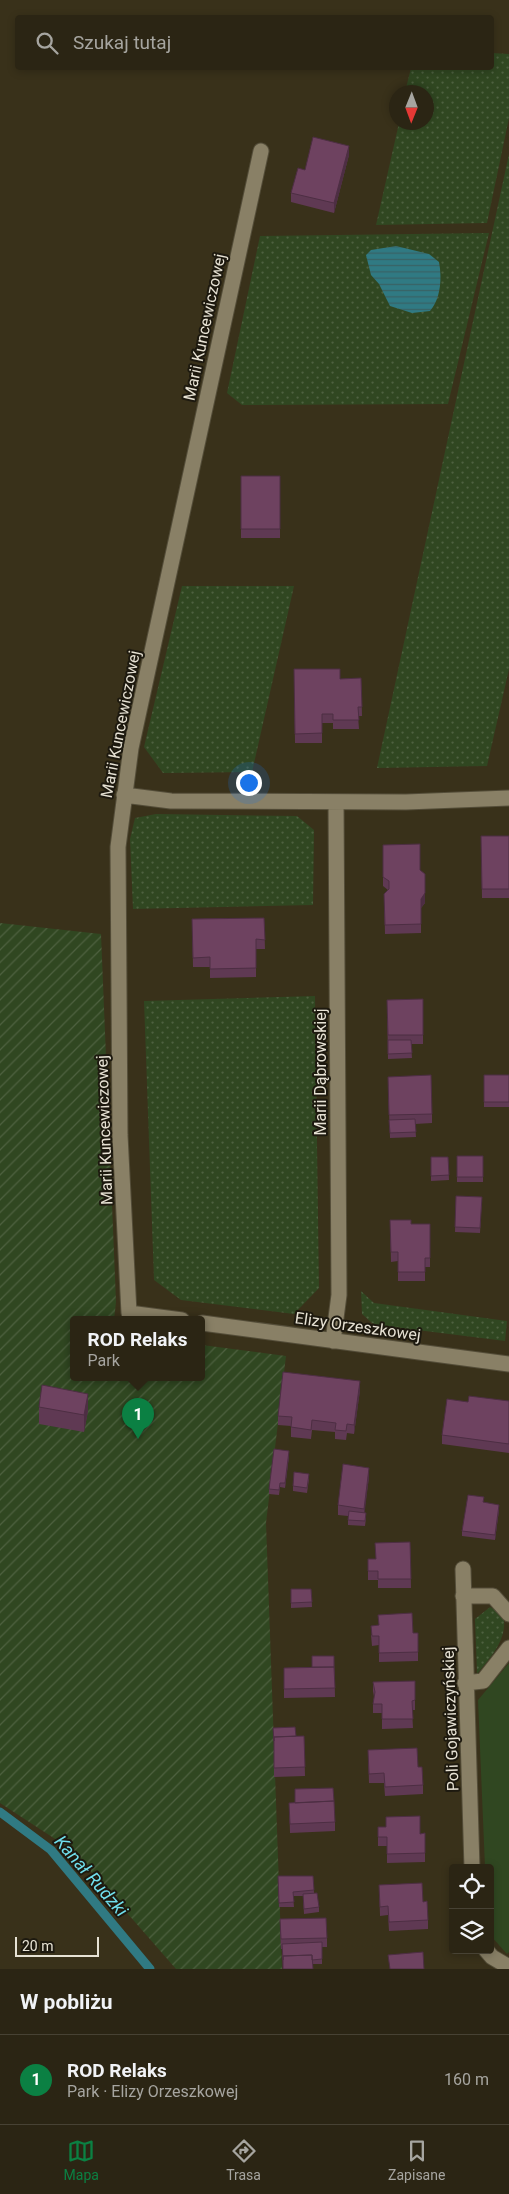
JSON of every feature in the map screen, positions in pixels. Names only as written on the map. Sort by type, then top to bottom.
[{"type":"street","name":"Marii Kuncewiczowej","points":[[152,1316],[129,1313],[120,1125],[118,847],[131,748],[260,151]]},
{"type":"street","points":[[124,795],[171,801],[406,802],[509,798]]},
{"type":"street","name":"Marii Dąbrowskiej","points":[[334,1341],[339,1295],[336,802]]},
{"type":"street","name":"Elizy Orzeszkowej","points":[[205,1323],[509,1364]]},
{"type":"street","name":"Poli Gojawiczyńskiej","points":[[462,1569],[472,1864]]},
{"type":"street","points":[[464,1596],[493,1596],[509,1614]]},
{"type":"street","points":[[465,1683],[483,1681],[509,1648]]},
{"type":"street","points":[[490,1954],[509,1967]]},
{"type":"green space","points":[[494,53],[509,54],[509,118],[487,223],[376,225],[397,130],[434,130],[434,85],[407,85],[410,70],[494,70]]},
{"type":"green space","points":[[509,154],[509,669],[487,766],[377,768]]},
{"type":"green space","points":[[489,233],[448,404],[242,405],[227,393],[260,236]]},
{"type":"green space","points":[[182,586],[294,586],[252,772],[163,773],[144,747]]},
{"type":"green space","points":[[156,814],[297,816],[314,830],[313,905],[133,909],[130,839],[135,818]]},
{"type":"green space","points":[[0,923],[101,934],[116,1302],[114,1316],[70,1316],[70,1381],[205,1381],[205,1345],[286,1356],[266,1523],[282,1969],[176,1969],[72,1850],[0,1803]]},
{"type":"green space","points":[[315,996],[319,1288],[294,1314],[181,1300],[154,1280],[144,1001]]},
{"type":"green space","points":[[361,1291],[374,1303],[507,1321],[505,1341],[377,1325],[362,1314]]},
{"type":"green space","points":[[490,1607],[503,1614],[503,1631],[498,1647],[477,1674],[475,1619]]},
{"type":"green space","points":[[509,1663],[509,1952],[507,1954],[494,1939],[494,1864],[485,1864],[478,1700]]},
{"type":"water","points":[[396,246],[429,254],[439,262],[440,288],[434,306],[430,311],[412,313],[390,306],[379,284],[371,275],[366,255],[371,250]]},
{"type":"building","points":[[313,137],[349,146],[334,203],[291,193],[298,168],[305,170]]},
{"type":"building","points":[[241,476],[280,476],[280,529],[241,529]]},
{"type":"building","points":[[294,669],[340,669],[340,679],[361,678],[362,707],[358,707],[359,720],[333,720],[333,714],[322,714],[322,733],[295,734]]},
{"type":"building","points":[[481,836],[509,836],[509,889],[482,889]]},
{"type":"building","points":[[420,844],[420,870],[425,874],[425,893],[421,899],[421,924],[385,925],[384,894],[389,889],[389,881],[383,877],[383,845]]},
{"type":"building","points":[[264,918],[265,940],[256,939],[256,968],[210,969],[210,957],[193,958],[192,919]]},
{"type":"building","points":[[423,999],[423,1035],[388,1035],[387,1000]]},
{"type":"building","points":[[388,1040],[411,1040],[412,1053],[388,1054]]},
{"type":"building","points":[[431,1075],[432,1114],[389,1115],[388,1077]]},
{"type":"building","points":[[484,1075],[509,1075],[509,1102],[484,1102]]},
{"type":"building","points":[[415,1119],[416,1132],[390,1133],[389,1120]]},
{"type":"building","points":[[457,1156],[483,1156],[483,1177],[457,1177]]},
{"type":"building","points":[[431,1157],[448,1157],[449,1175],[431,1176]]},
{"type":"building","points":[[456,1196],[482,1197],[480,1228],[455,1227]]},
{"type":"building","points":[[390,1220],[411,1220],[411,1224],[430,1224],[430,1258],[425,1258],[425,1272],[398,1272],[398,1252],[391,1252]]},
{"type":"building","points":[[283,1372],[360,1381],[354,1425],[347,1424],[346,1431],[335,1430],[336,1423],[312,1420],[311,1430],[291,1427],[292,1417],[278,1416]]},
{"type":"building","points":[[42,1385],[88,1394],[84,1415],[39,1407]]},
{"type":"building","points":[[469,1396],[509,1401],[509,1444],[442,1435],[447,1399],[468,1402]]},
{"type":"building","points":[[274,1449],[289,1451],[285,1483],[280,1483],[279,1490],[269,1489]]},
{"type":"building","points":[[343,1464],[369,1468],[364,1509],[338,1505]]},
{"type":"building","points":[[294,1472],[309,1474],[307,1488],[293,1486]]},
{"type":"building","points":[[468,1495],[484,1497],[483,1502],[499,1505],[495,1535],[462,1531]]},
{"type":"building","points":[[349,1511],[366,1513],[365,1521],[348,1520]]},
{"type":"building","points":[[410,1542],[411,1579],[378,1579],[378,1571],[368,1571],[368,1559],[376,1559],[375,1543]]},
{"type":"building","points":[[291,1589],[311,1589],[312,1602],[291,1603]]},
{"type":"building","points":[[412,1613],[413,1633],[418,1633],[418,1652],[379,1653],[379,1636],[372,1636],[371,1626],[379,1625],[378,1615]]},
{"type":"building","points":[[312,1656],[334,1656],[334,1667],[312,1667]]},
{"type":"building","points":[[334,1667],[335,1688],[284,1689],[284,1668]]},
{"type":"building","points":[[415,1681],[415,1700],[412,1701],[413,1719],[382,1719],[382,1704],[373,1704],[375,1692],[373,1682]]},
{"type":"building","points":[[295,1727],[296,1736],[274,1737],[274,1741],[273,1728]]},
{"type":"building","points":[[304,1736],[305,1767],[274,1768],[274,1737]]},
{"type":"building","points":[[417,1748],[418,1767],[422,1767],[423,1785],[385,1787],[384,1773],[369,1774],[368,1750]]},
{"type":"building","points":[[333,1788],[334,1801],[295,1803],[295,1789]]},
{"type":"building","points":[[334,1801],[335,1822],[290,1824],[289,1803]]},
{"type":"building","points":[[420,1816],[420,1834],[425,1833],[425,1853],[387,1854],[387,1837],[378,1837],[378,1827],[386,1827],[386,1817]]},
{"type":"building","points":[[278,1876],[313,1876],[314,1890],[293,1892],[294,1902],[279,1903]]},
{"type":"building","points":[[422,1883],[423,1902],[427,1901],[428,1920],[389,1922],[388,1906],[380,1907],[379,1885]]},
{"type":"building","points":[[317,1893],[319,1907],[304,1909],[303,1894]]},
{"type":"building","points":[[326,1918],[327,1938],[281,1939],[280,1919]]},
{"type":"building","points":[[322,1942],[322,1959],[312,1960],[312,1955],[283,1956],[283,1960],[282,1944]]},
{"type":"building","points":[[423,1952],[424,1969],[390,1969],[388,1955]]},
{"type":"building","points":[[312,1955],[313,1969],[283,1969],[283,1956]]},
{"type":"waterway","name":"Kanał Rudzki","points":[[0,1812],[51,1850],[150,1969]]},
{"type":"place","name":"ROD Relaks","points":[[138,1439]]}]
